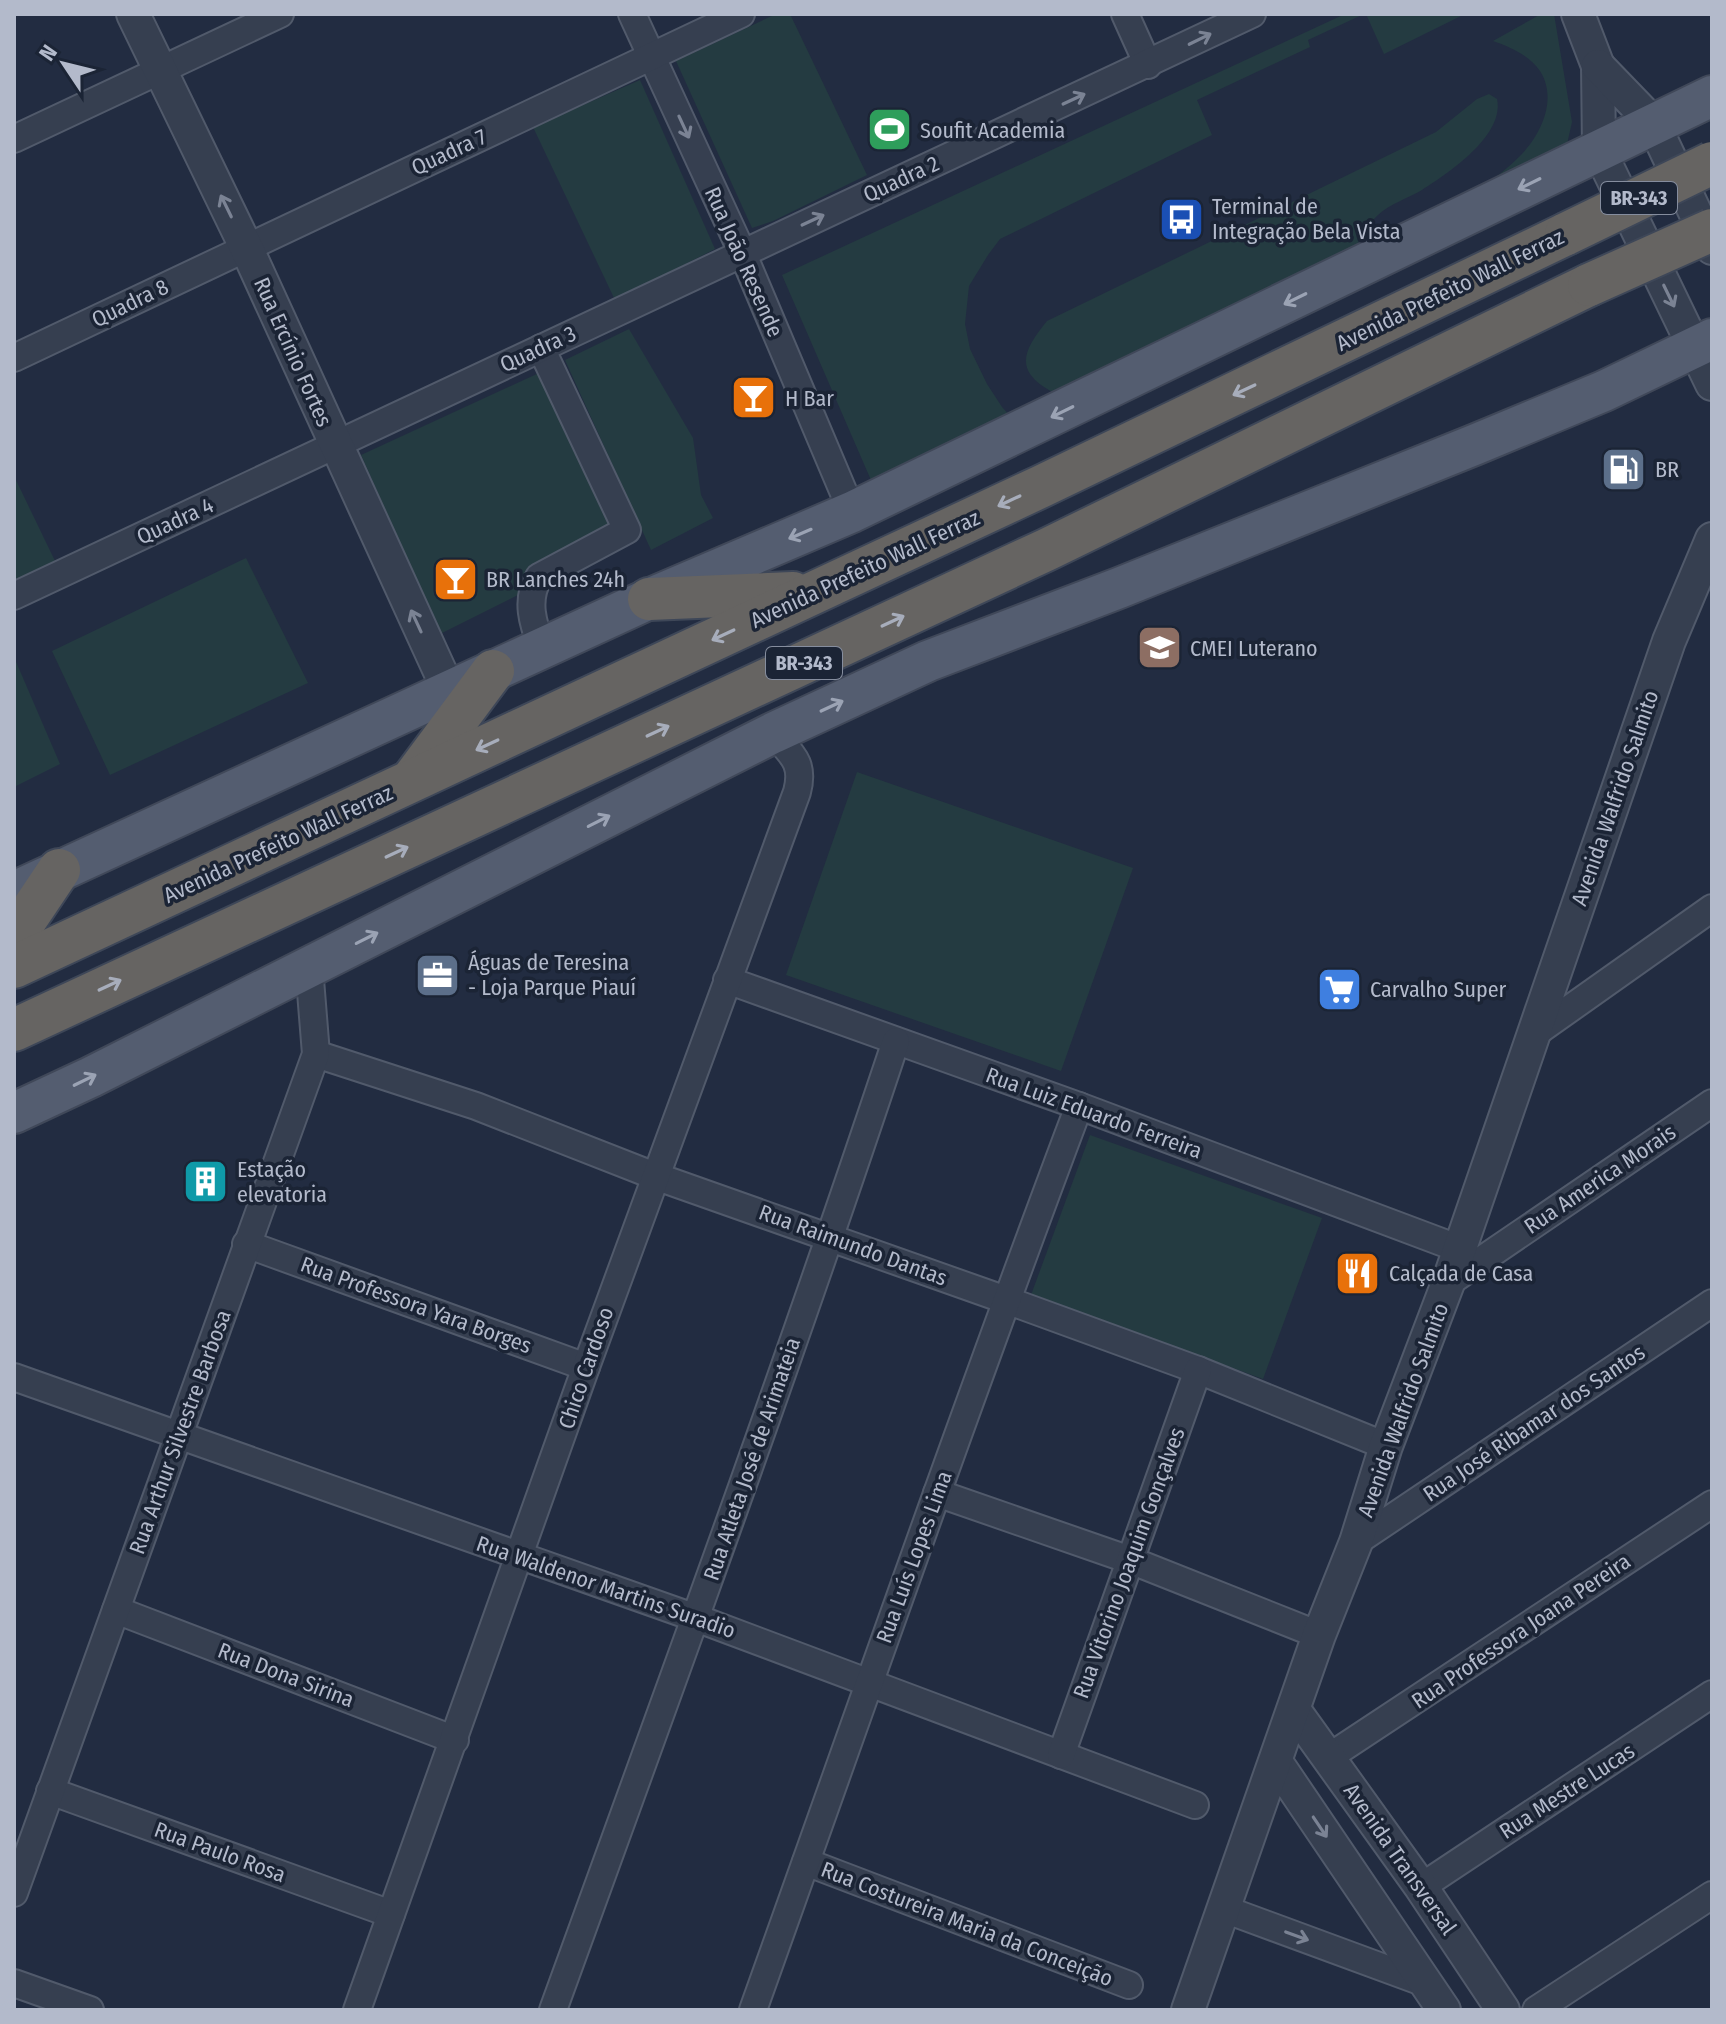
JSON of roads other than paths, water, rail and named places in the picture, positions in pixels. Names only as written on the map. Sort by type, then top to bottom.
[{"type":"highway","name":"Avenida Prefeito Wall Ferraz","points":[[14,967],[1240,392],[1712,163]]},
{"type":"highway","name":"BR-343","points":[[14,1030],[1046,550],[1589,285],[1712,230]]},
{"type":"highway","points":[[649,599],[814,592]]},
{"type":"highway","points":[[411,781],[493,671]]},
{"type":"highway","points":[[14,937],[59,870]]},
{"type":"main road","points":[[14,892],[649,599],[852,512],[1712,96]]},
{"type":"main road","points":[[14,1113],[773,733],[928,661],[1447,456],[1604,391],[1703,344]]},
{"type":"street","name":"Rua Ercínio Fortes","points":[[133,14],[246,247],[449,691]]},
{"type":"street","points":[[14,139],[280,14]]},
{"type":"street","name":"Rua João Resende","points":[[632,14],[742,252],[852,512]]},
{"type":"street","name":"Quadra 7","points":[[246,247],[741,14]]},
{"type":"street","points":[[1125,14],[1148,65]]},
{"type":"street","name":"Quadra 2","points":[[742,252],[1252,14]]},
{"type":"street","points":[[1578,14],[1598,66],[1599,150],[1703,344],[1712,384]]},
{"type":"street","points":[[1598,66],[1653,123],[1712,248]]},
{"type":"street","name":"Quadra 8","points":[[14,358],[246,247]]},
{"type":"street","name":"Quadra 3","points":[[335,446],[742,252]]},
{"type":"street","points":[[541,348],[627,530],[539,577],[531,589],[532,619],[542,648]]},
{"type":"street","name":"Quadra 4","points":[[14,596],[335,446]]},
{"type":"street","name":"Avenida Walfrido Salmito","points":[[1188,2010],[1319,1635],[1356,1542],[1386,1446],[1460,1249],[1669,641],[1712,539]]},
{"type":"street","name":"Chico Cardoso","points":[[357,2010],[801,777],[798,761],[773,733]]},
{"type":"street","points":[[1534,1034],[1712,908]]},
{"type":"street","name":"Rua Arthur Silvestre Barbosa","points":[[14,1893],[316,1054],[309,967]]},
{"type":"street","name":"Rua Luiz Eduardo Ferreira","points":[[727,980],[1079,1106],[1460,1249]]},
{"type":"street","name":"Rua Atleta José de Arimateia","points":[[553,2010],[831,1237],[896,1041]]},
{"type":"street","name":"Rua Raimundo Dantas","points":[[316,1054],[476,1106],[655,1176],[1198,1370],[1386,1446]]},
{"type":"street","name":"Rua America Morais","points":[[1448,1283],[1712,1103]]},
{"type":"street","name":"Rua Luís Lopes Lima","points":[[753,2010],[868,1682],[1079,1106]]},
{"type":"street","name":"Rua Professora Yara Borges","points":[[246,1244],[586,1367]]},
{"type":"street","name":"Rua José Ribamar dos Santos","points":[[1356,1542],[1712,1303]]},
{"type":"street","name":"Rua Vitorino Joaquim Gonçalves","points":[[1061,1755],[1198,1370]]},
{"type":"street","name":"Rua Waldenor Martins Suradio","points":[[14,1377],[696,1618],[1195,1805]]},
{"type":"street","points":[[937,1493],[1130,1560],[1319,1635]]},
{"type":"street","name":"Rua Professora Joana Pereira","points":[[1329,1757],[1712,1504]]},
{"type":"street","name":"Rua Dona Sirina","points":[[116,1610],[455,1740]]},
{"type":"street","name":"Rua Mestre Lucas","points":[[1421,1887],[1712,1694]]},
{"type":"street","name":"Avenida Transversal","points":[[1294,1710],[1421,1887],[1503,2010]]},
{"type":"street","points":[[1276,1762],[1444,2010]]},
{"type":"street","name":"Rua Paulo Rosa","points":[[50,1791],[391,1914]]},
{"type":"street","name":"Rua Costureira Maria da Conceição","points":[[806,1862],[1129,1985]]},
{"type":"street","points":[[1536,2010],[1712,1895]]},
{"type":"street","points":[[1224,1909],[1425,1983]]},
{"type":"street","points":[[14,1983],[90,2010]]},
{"type":"place","name":"Soufit Academia","points":[[889,130]]},
{"type":"place","name":"Terminal de Integração Bela Vista","points":[[1181,219]]},
{"type":"place","name":"H Bar","points":[[754,398]]},
{"type":"place","name":"BR","points":[[1624,469]]},
{"type":"place","name":"BR Lanches 24h","points":[[455,579]]},
{"type":"place","name":"CMEI Luterano","points":[[1159,648]]},
{"type":"place","name":"Águas de Teresina - Loja Parque Piauí","points":[[437,975]]},
{"type":"place","name":"Carvalho Super","points":[[1339,989]]},
{"type":"place","name":"Estação elevatoria","points":[[206,1182]]},
{"type":"place","name":"Calçada de Casa","points":[[1358,1273]]}]
